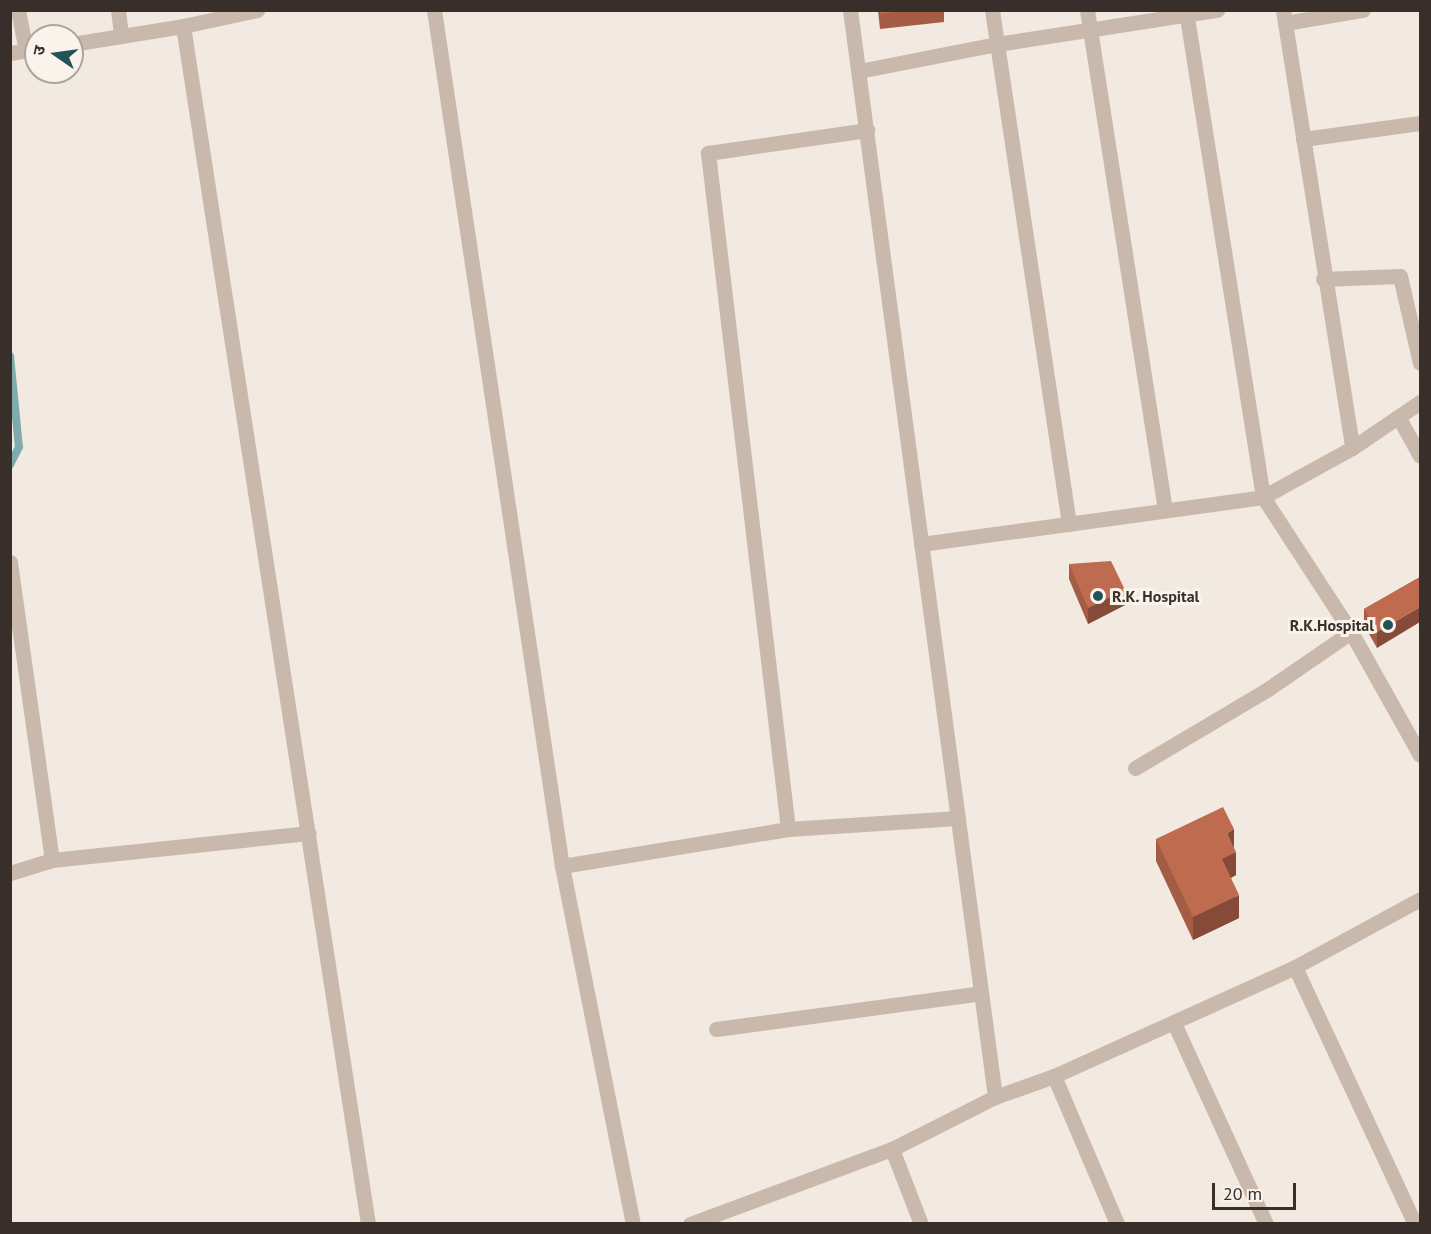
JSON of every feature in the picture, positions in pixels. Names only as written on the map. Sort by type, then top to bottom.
[{"type":"street","points":[[18,10],[24,28]]},
{"type":"street","points":[[118,10],[121,36]]},
{"type":"street","points":[[84,42],[183,26],[257,10]]},
{"type":"street","points":[[434,10],[562,866],[633,1224]]},
{"type":"street","points":[[850,10],[995,1096]]},
{"type":"street","points":[[992,10],[1069,524]]},
{"type":"street","points":[[1087,10],[1166,510]]},
{"type":"street","points":[[859,71],[997,44],[1216,10]]},
{"type":"street","points":[[1352,448],[1323,279],[1284,17],[1363,10]]},
{"type":"street","points":[[1187,13],[1263,497],[1351,632],[1420,754]]},
{"type":"street","points":[[183,26],[368,1224]]},
{"type":"street","points":[[1303,140],[1420,123]]},
{"type":"street","points":[[788,830],[708,153],[867,130]]},
{"type":"street","points":[[1323,279],[1400,276],[1420,363]]},
{"type":"street","points":[[921,544],[1263,497],[1352,448],[1420,402]]},
{"type":"street","points":[[1399,418],[1420,456]]},
{"type":"street","points":[[10,562],[52,860]]},
{"type":"street","points":[[1135,768],[1268,689],[1351,632]]},
{"type":"street","points":[[562,866],[788,830],[958,818]]},
{"type":"street","points":[[10,873],[52,860],[309,833]]},
{"type":"street","points":[[690,1224],[892,1149],[995,1096],[1054,1076],[1295,967],[1420,899]]},
{"type":"street","points":[[1295,967],[1415,1224]]},
{"type":"street","points":[[716,1029],[981,993]]},
{"type":"street","points":[[1174,1023],[1266,1224]]},
{"type":"street","points":[[1054,1076],[1117,1224]]},
{"type":"street","points":[[892,1149],[921,1224]]},
{"type":"building","points":[[879,10],[910,10],[880,14]]},
{"type":"building","points":[[1111,561],[1125,590],[1088,608],[1069,564]]},
{"type":"building","points":[[1420,577],[1420,607],[1377,632],[1364,609]]},
{"type":"building","points":[[1223,807],[1234,829],[1227,833],[1236,852],[1222,859],[1239,895],[1193,917],[1156,839]]},
{"type":"waterway","points":[[10,356],[19,447],[10,465]]},
{"type":"place","name":"R.K. Hospital","points":[[1098,596]]},
{"type":"place","name":"R.K.Hospital","points":[[1388,625]]}]
